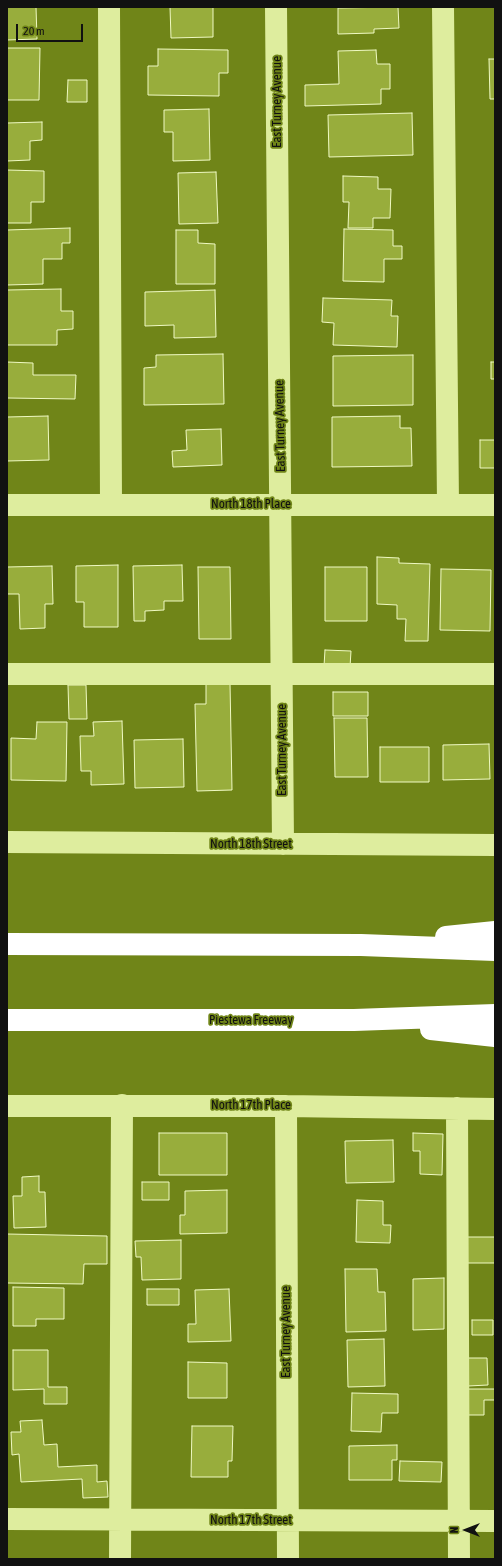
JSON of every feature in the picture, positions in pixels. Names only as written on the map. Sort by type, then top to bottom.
[{"type":"highway","points":[[361,945],[495,932]]},
{"type":"highway","points":[[7,938],[56,944]]},
{"type":"highway","points":[[7,944],[361,945],[495,950]]},
{"type":"highway","name":"Piestewa Freeway","points":[[7,1020],[354,1020],[495,1015]]},
{"type":"highway","points":[[354,1020],[495,1036]]},
{"type":"highway","points":[[7,1025],[52,1021]]},
{"type":"street","points":[[109,7],[111,504]]},
{"type":"street","name":"East Turney Avenue","points":[[276,7],[283,844]]},
{"type":"street","points":[[443,7],[448,504]]},
{"type":"street","name":"North 18th Place","points":[[7,505],[495,505]]},
{"type":"street","points":[[7,674],[495,674]]},
{"type":"street","name":"North 18th Street","points":[[7,842],[495,845]]},
{"type":"street","points":[[120,1559],[122,1105]]},
{"type":"street","name":"North 17th Place","points":[[7,1106],[286,1106],[495,1109]]},
{"type":"street","name":"East Turney Avenue","points":[[286,1106],[288,1559]]},
{"type":"street","points":[[457,1108],[459,1559]]},
{"type":"street","name":"North 17th Street","points":[[7,1519],[495,1521]]},
{"type":"building","points":[[7,7],[36,7],[37,39],[7,40]]},
{"type":"building","points":[[170,7],[213,7],[213,37],[171,38]]},
{"type":"building","points":[[398,7],[399,28],[374,29],[374,33],[338,34],[338,8]]},
{"type":"building","points":[[7,48],[40,48],[39,100],[7,100]]},
{"type":"building","points":[[158,49],[228,50],[228,73],[219,73],[219,96],[148,95],[148,66],[158,66]]},
{"type":"building","points":[[376,50],[377,64],[390,64],[390,89],[381,89],[381,104],[305,106],[305,85],[339,84],[338,51]]},
{"type":"building","points":[[489,59],[495,59],[495,99],[490,99]]},
{"type":"building","points":[[68,80],[87,80],[87,102],[67,102]]},
{"type":"building","points":[[209,109],[210,160],[173,161],[173,132],[164,132],[164,110]]},
{"type":"building","points":[[412,113],[413,155],[329,157],[328,115]]},
{"type":"building","points":[[42,122],[42,140],[30,141],[30,160],[7,161],[7,123]]},
{"type":"building","points":[[7,170],[44,171],[44,202],[31,202],[31,223],[7,223]]},
{"type":"building","points":[[216,172],[218,223],[179,224],[178,173]]},
{"type":"building","points":[[343,176],[378,177],[378,189],[391,189],[390,218],[373,218],[373,228],[348,228],[349,202],[343,202]]},
{"type":"building","points":[[70,228],[70,243],[62,243],[62,259],[43,259],[43,284],[7,285],[7,230]]},
{"type":"building","points":[[344,229],[393,230],[393,246],[402,246],[402,259],[384,259],[384,282],[343,281]]},
{"type":"building","points":[[176,230],[198,230],[198,243],[215,244],[215,284],[176,284]]},
{"type":"building","points":[[61,289],[61,311],[73,311],[73,329],[57,330],[57,345],[7,345],[7,290]]},
{"type":"building","points":[[215,290],[216,337],[174,338],[174,325],[145,326],[145,292]]},
{"type":"building","points":[[323,298],[392,300],[391,316],[398,316],[397,347],[333,345],[334,323],[322,322]]},
{"type":"building","points":[[223,354],[224,404],[144,405],[144,368],[156,367],[156,355]]},
{"type":"building","points":[[413,355],[413,405],[333,406],[333,356]]},
{"type":"building","points":[[7,362],[33,363],[33,375],[76,375],[75,399],[7,398]]},
{"type":"building","points":[[491,362],[495,362],[495,379],[491,379]]},
{"type":"building","points":[[48,416],[49,460],[7,461],[7,417]]},
{"type":"building","points":[[400,416],[400,428],[411,428],[412,466],[332,467],[332,417]]},
{"type":"building","points":[[221,429],[222,465],[173,467],[172,451],[187,450],[186,430]]},
{"type":"building","points":[[480,440],[495,440],[495,468],[480,468]]},
{"type":"building","points":[[377,557],[399,558],[399,563],[430,564],[428,641],[405,641],[406,619],[397,619],[397,605],[377,604]]},
{"type":"building","points":[[118,565],[118,627],[84,627],[84,602],[76,602],[76,566]]},
{"type":"building","points":[[182,565],[183,601],[164,601],[164,610],[145,611],[145,621],[134,621],[133,566]]},
{"type":"building","points":[[52,566],[53,604],[45,604],[45,628],[20,629],[19,594],[7,594],[7,567]]},
{"type":"building","points":[[198,567],[230,567],[231,639],[199,639]]},
{"type":"building","points":[[325,567],[367,567],[367,621],[325,621]]},
{"type":"building","points":[[441,569],[491,570],[490,631],[440,630]]},
{"type":"building","points":[[325,650],[351,651],[350,667],[324,666]]},
{"type":"building","points":[[230,683],[232,790],[197,791],[195,704],[206,704],[206,684]]},
{"type":"building","points":[[68,685],[86,685],[87,719],[69,719]]},
{"type":"building","points":[[333,692],[368,692],[368,716],[333,716]]},
{"type":"building","points":[[334,718],[367,718],[368,777],[335,777]]},
{"type":"building","points":[[122,721],[124,784],[91,785],[91,771],[81,771],[80,736],[94,736],[93,722]]},
{"type":"building","points":[[37,722],[67,722],[66,781],[11,780],[11,738],[36,739]]},
{"type":"building","points":[[183,739],[184,787],[135,788],[134,740]]},
{"type":"building","points":[[489,744],[490,779],[443,780],[443,745]]},
{"type":"building","points":[[380,747],[429,747],[429,782],[380,782]]},
{"type":"building","points":[[159,1133],[227,1133],[227,1175],[159,1175]]},
{"type":"building","points":[[413,1133],[443,1134],[442,1175],[420,1174],[420,1151],[413,1151]]},
{"type":"building","points":[[393,1140],[394,1182],[346,1183],[345,1141]]},
{"type":"building","points":[[39,1176],[39,1192],[45,1192],[46,1227],[14,1228],[13,1196],[22,1196],[22,1177]]},
{"type":"building","points":[[142,1182],[169,1182],[169,1200],[142,1200]]},
{"type":"building","points":[[227,1190],[227,1233],[180,1234],[180,1215],[185,1215],[185,1191]]},
{"type":"building","points":[[357,1200],[383,1201],[383,1225],[391,1225],[390,1243],[356,1242]]},
{"type":"building","points":[[7,1234],[107,1236],[107,1264],[84,1264],[83,1284],[7,1283]]},
{"type":"building","points":[[466,1237],[495,1237],[495,1263],[466,1263]]},
{"type":"building","points":[[181,1240],[181,1279],[142,1280],[141,1257],[136,1257],[135,1241]]},
{"type":"building","points":[[345,1269],[377,1269],[378,1292],[385,1292],[386,1331],[346,1332]]},
{"type":"building","points":[[444,1278],[444,1329],[413,1330],[413,1279]]},
{"type":"building","points":[[13,1287],[64,1288],[64,1319],[36,1319],[36,1326],[13,1326]]},
{"type":"building","points":[[147,1289],[179,1289],[179,1305],[147,1305]]},
{"type":"building","points":[[229,1289],[231,1341],[188,1342],[188,1324],[196,1324],[195,1290]]},
{"type":"building","points":[[472,1320],[493,1320],[493,1335],[472,1335]]},
{"type":"building","points":[[384,1339],[385,1386],[348,1387],[347,1340]]},
{"type":"building","points":[[13,1350],[48,1350],[48,1387],[67,1387],[67,1404],[44,1404],[44,1389],[13,1390]]},
{"type":"building","points":[[467,1358],[487,1358],[488,1385],[468,1386]]},
{"type":"building","points":[[188,1362],[227,1363],[227,1398],[188,1398]]},
{"type":"building","points":[[468,1389],[495,1389],[495,1400],[484,1400],[484,1415],[468,1415]]},
{"type":"building","points":[[352,1393],[398,1394],[398,1413],[382,1413],[381,1432],[351,1431]]},
{"type":"building","points":[[42,1420],[44,1445],[57,1444],[58,1467],[97,1465],[97,1482],[107,1481],[108,1497],[83,1498],[82,1479],[21,1482],[19,1454],[12,1455],[11,1432],[21,1432],[20,1421]]},
{"type":"building","points":[[192,1426],[233,1426],[232,1461],[228,1461],[228,1477],[191,1477]]},
{"type":"building","points":[[397,1445],[397,1460],[392,1460],[392,1480],[349,1480],[349,1446]]},
{"type":"building","points":[[400,1461],[442,1462],[441,1482],[399,1481]]}]
